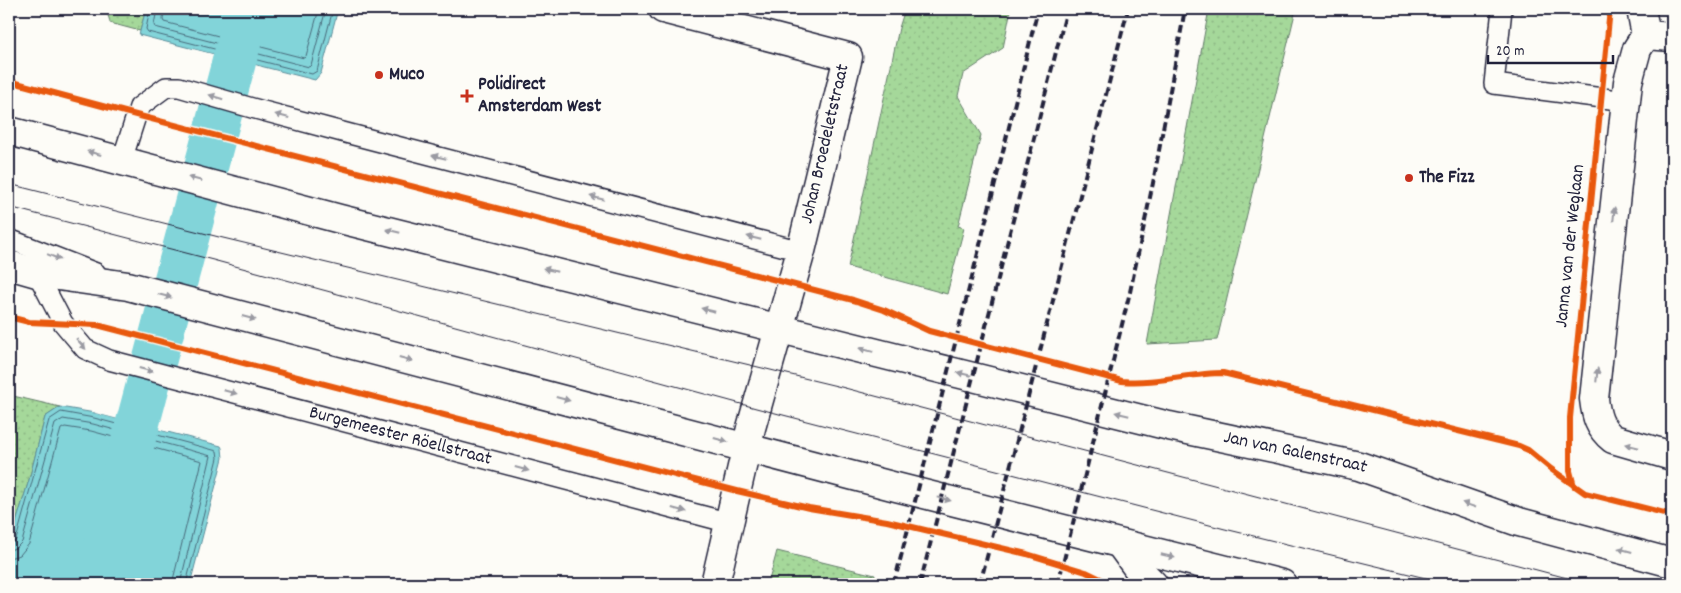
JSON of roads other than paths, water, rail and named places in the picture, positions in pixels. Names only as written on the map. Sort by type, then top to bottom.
[{"type":"main road","name":"Johan Broedeletstraat","points":[[663,9],[813,46],[848,57],[801,250],[778,328]]},
{"type":"main road","name":"Janna van der Weglaan","points":[[1644,22],[1631,66],[1626,101],[1594,399],[1599,424],[1606,434],[1613,439],[1672,456]]},
{"type":"main road","points":[[1644,22],[1672,37]]},
{"type":"main road","points":[[9,131],[158,169],[340,219],[778,328],[746,447],[715,584]]},
{"type":"main road","points":[[9,265],[38,273],[128,286],[896,487],[1282,584]]},
{"type":"main road","name":"Jan van Galenstraat","points":[[778,328],[1169,426],[1359,466],[1519,522],[1672,563]]},
{"type":"main road","points":[[1120,544],[1139,570],[1153,584]]},
{"type":"lane","points":[[1502,9],[1494,84],[1626,101]]},
{"type":"lane","points":[[122,160],[140,107],[166,87],[179,87],[252,108],[801,250]]},
{"type":"lane","points":[[9,239],[128,286]]},
{"type":"lane","name":"Burgemeester Röellstraat","points":[[38,273],[63,323],[85,349],[109,360],[730,523]]},
{"type":"water","points":[[146,9],[338,9],[321,73],[315,80],[139,35]]},
{"type":"water","points":[[60,407],[95,413],[221,446],[223,458],[190,584],[9,584],[9,546],[29,480],[45,417]]},
{"type":"waterway","points":[[95,584],[248,9]]},
{"type":"tram line","points":[[9,184],[219,237],[841,387],[1590,584]]},
{"type":"tram line","points":[[9,207],[213,260],[756,408],[1225,529],[1450,584]]},
{"type":"railway","points":[[894,584],[1038,9]]},
{"type":"railway","points":[[920,584],[1067,9]]},
{"type":"railway","points":[[980,584],[1128,9]]},
{"type":"railway","points":[[1058,584],[1130,292],[1153,183],[1185,9]]},
{"type":"place","name":"Muco","points":[[379,75]]},
{"type":"place","name":"Polidirect Amsterdam West","points":[[467,96]]},
{"type":"place","name":"The Fizz","points":[[1409,178]]}]
